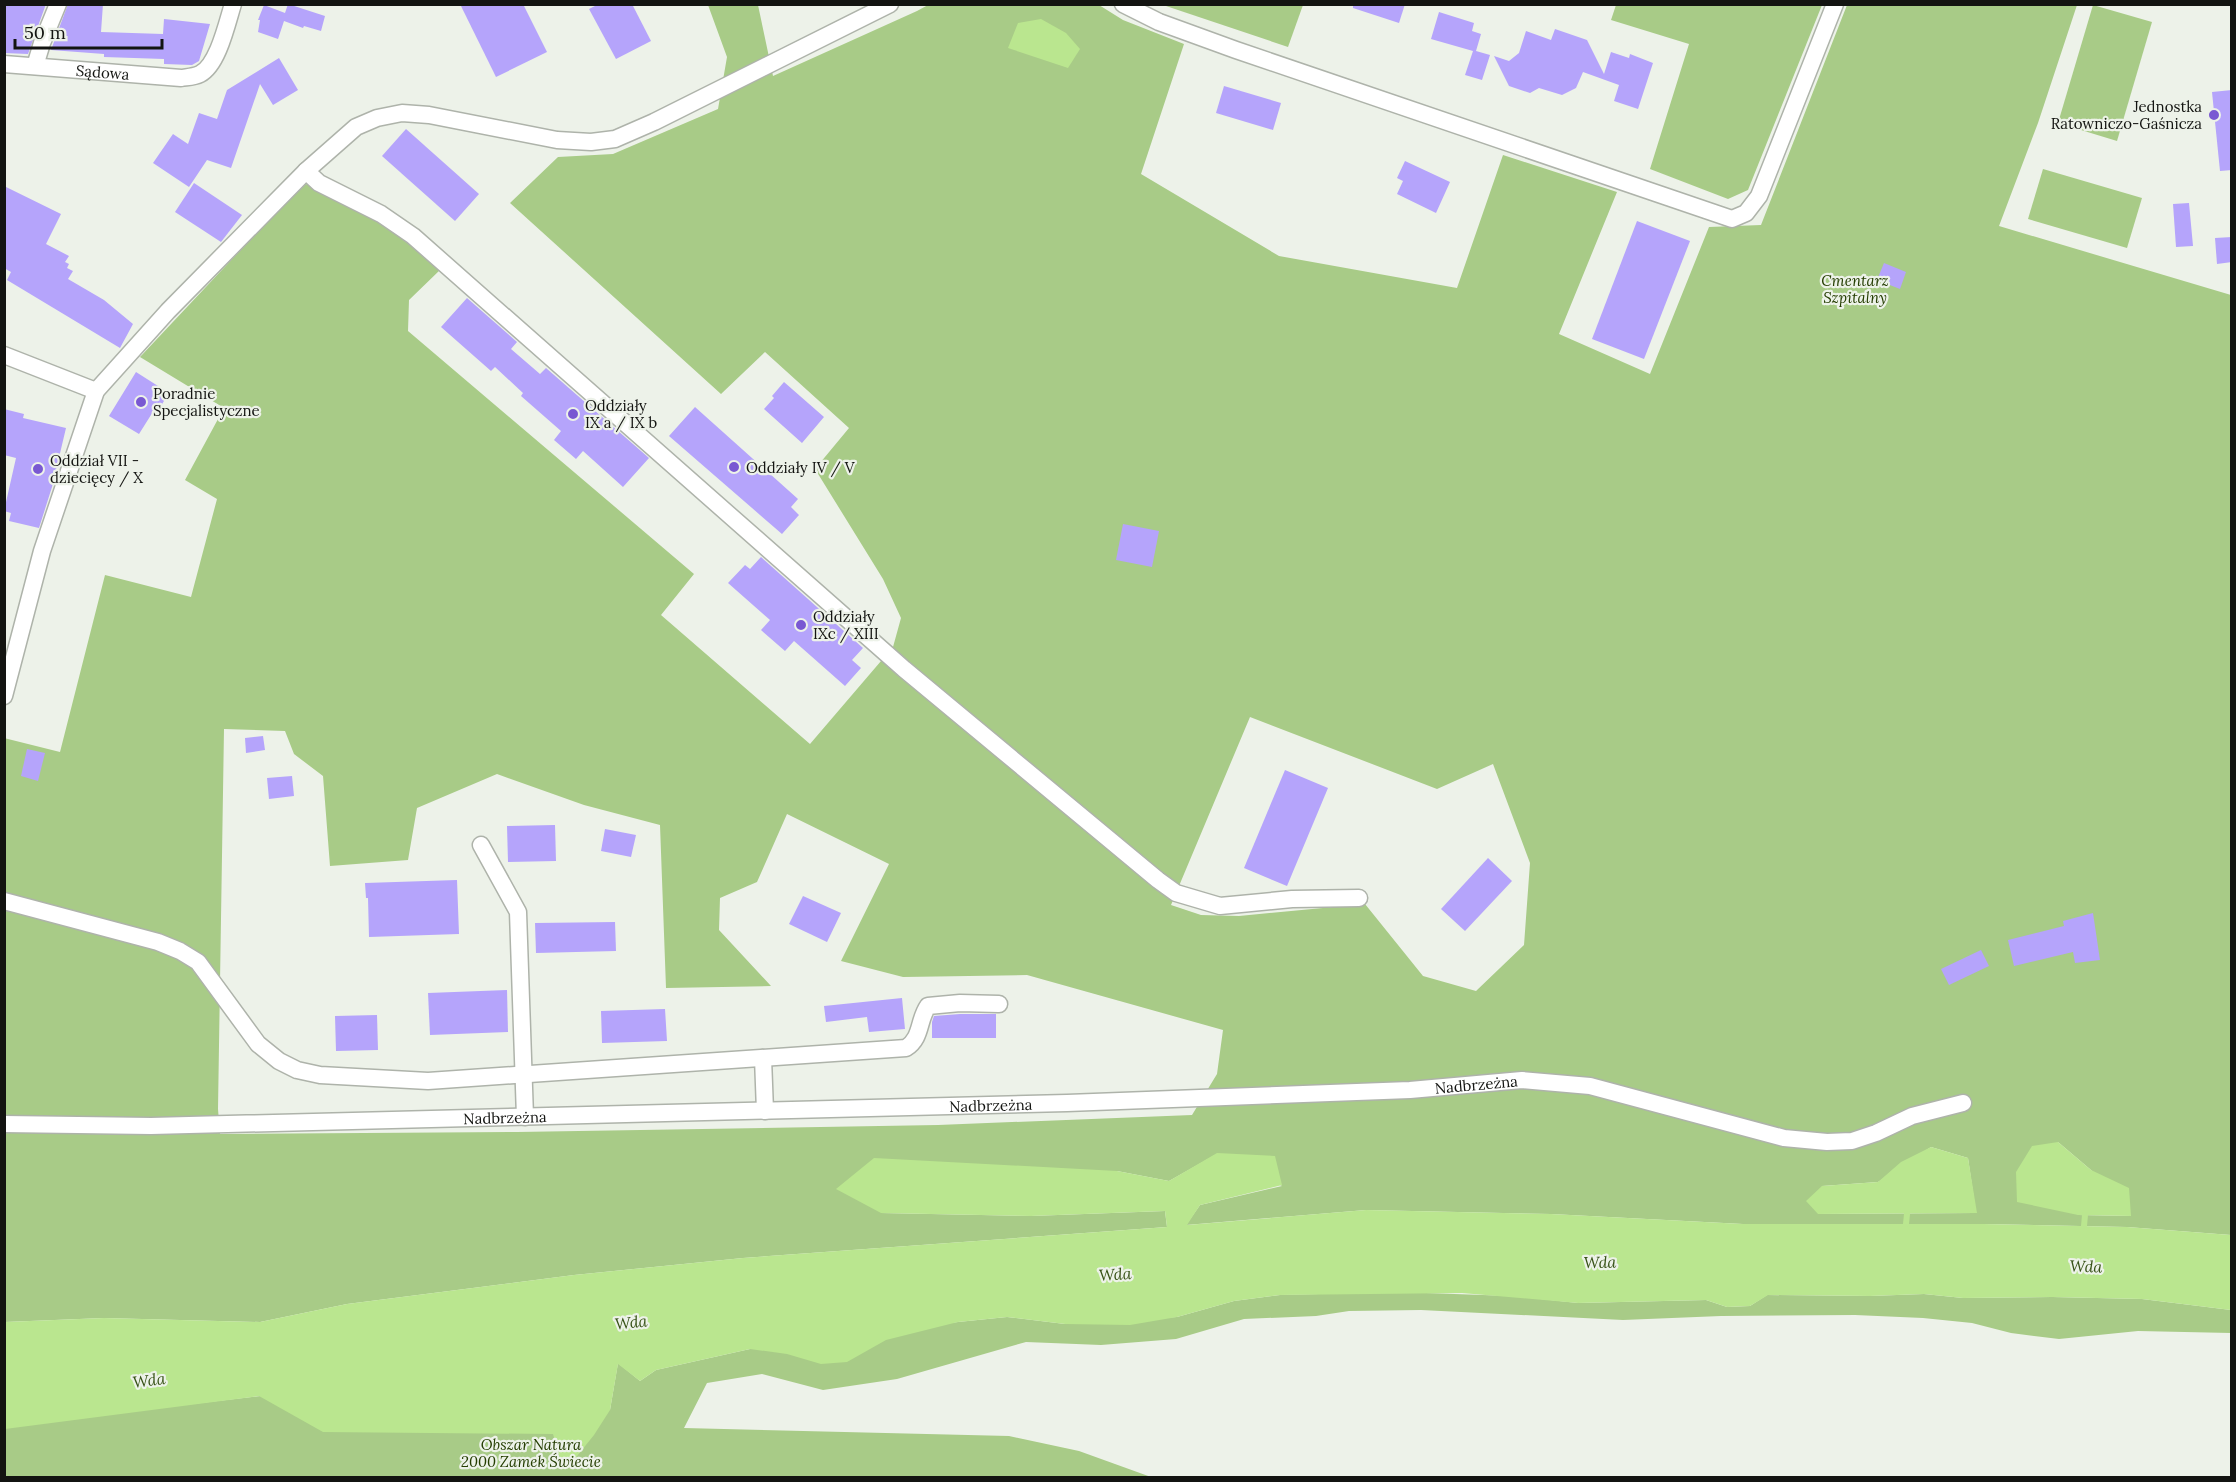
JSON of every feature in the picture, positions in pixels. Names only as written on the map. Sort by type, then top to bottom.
[{"type":"street","points":[[35,66],[58,4]]},
{"type":"street","name":"Sądowa","points":[[4,64],[181,78],[201,74],[213,59],[233,4]]},
{"type":"street","points":[[4,696],[42,552],[96,391],[168,311],[306,171],[356,127],[377,118],[402,113],[429,115],[557,140],[591,142],[615,139],[654,122],[890,4]]},
{"type":"street","points":[[1123,4],[1159,22],[1236,50],[1732,219],[1746,213],[1758,196],[1835,4]]},
{"type":"street","points":[[306,171],[319,183],[381,214],[413,236],[904,669],[1176,893],[1220,906],[1292,899],[1359,898]]},
{"type":"street","points":[[4,355],[96,391]]},
{"type":"street","points":[[481,845],[518,912],[525,1117]]},
{"type":"street","points":[[4,901],[158,942],[180,951],[198,962],[258,1044],[279,1061],[297,1070],[320,1075],[428,1081],[906,1048],[913,1044],[918,1035],[923,1013],[928,1006],[960,1003],[999,1004]]},
{"type":"street","points":[[763,1058],[765,1111]]},
{"type":"street","name":"Nadbrzeżna","points":[[4,1124],[151,1126],[765,1111],[1410,1090],[1522,1080],[1590,1086],[1784,1138],[1827,1142],[1852,1141],[1876,1134],[1912,1116],[1963,1103]]},
{"type":"green space","points":[[1303,4],[1288,47],[1163,5]]},
{"type":"green space","name":"Cmentarz Szpitalny","points":[[708,5],[758,5],[773,76],[928,5],[1099,5],[1123,20],[1184,44],[1141,174],[1279,256],[1457,288],[1503,155],[1617,192],[1559,334],[1650,374],[1709,227],[1761,225],[1847,5],[2077,5],[2038,123],[1999,226],[2231,295],[2231,1235],[2127,1227],[1984,1224],[1743,1224],[1551,1214],[1366,1210],[1186,1225],[1200,1205],[1282,1186],[1217,1154],[1169,1181],[1117,1171],[881,1213],[1031,1216],[1165,1211],[1167,1227],[743,1258],[574,1275],[347,1304],[260,1322],[104,1318],[5,1322],[4,738],[60,752],[105,575],[191,597],[217,499],[185,480],[224,408],[140,357],[283,205],[306,184],[360,210],[409,244],[440,270],[409,300],[408,331],[694,574],[661,615],[810,744],[893,647],[901,618],[883,579],[815,469],[849,428],[765,352],[721,394],[510,203],[558,157],[613,154],[718,109],[727,57]],"holes":[[[1250,717],[1437,789],[1493,764],[1530,863],[1524,945],[1476,991],[1423,976],[1365,904],[1239,916],[1201,915],[1171,905]],[[224,729],[285,731],[294,754],[323,776],[330,866],[408,860],[417,808],[497,774],[584,805],[660,825],[666,988],[771,986],[719,930],[720,898],[757,882],[787,814],[889,864],[841,961],[903,977],[1027,975],[1223,1030],[1217,1074],[1192,1115],[938,1125],[220,1134],[218,1109]],[[2058,1142],[2091,1170],[2131,1216],[2078,1215]],[[1931,1147],[1968,1158],[1976,1213],[1818,1214],[1822,1186],[1878,1182]]]},
{"type":"green space","points":[[1616,5],[1822,5],[1748,190],[1728,199],[1650,169],[1689,44],[1611,20]]},
{"type":"green space","points":[[2093,5],[2152,22],[2117,141],[2058,123]]},
{"type":"green space","points":[[2043,169],[2142,198],[2127,248],[2028,219]]},
{"type":"green space","name":"Obszar Natura 2000 Zamek Świecie","points":[[1398,1292],[1511,1296],[1578,1303],[1706,1300],[1727,1307],[1750,1306],[1767,1295],[1924,1294],[1963,1298],[2142,1299],[2231,1310],[2231,1333],[2138,1331],[2059,1339],[2011,1333],[1972,1323],[1855,1315],[1721,1316],[1623,1320],[1421,1310],[1349,1311],[1316,1316],[1244,1319],[1176,1339],[1101,1345],[1026,1342],[897,1379],[823,1390],[762,1374],[707,1383],[684,1428],[1009,1436],[1079,1451],[1151,1477],[5,1478],[4,1426],[372,1383],[610,1410],[618,1363],[640,1381],[656,1370],[750,1349],[958,1322],[1007,1317],[1065,1324],[1177,1317],[1234,1301],[1280,1295]]},
{"type":"water","points":[[1041,19],[1066,33],[1080,49],[1068,68],[1008,48],[1018,23]]},
{"type":"water","points":[[2058,1142],[2091,1170],[2129,1188],[2131,1216],[2078,1215],[2017,1202],[2016,1172],[2032,1146]]},
{"type":"water","points":[[1931,1147],[1968,1158],[1977,1213],[1818,1214],[1806,1201],[1822,1186],[1878,1182],[1901,1162]]},
{"type":"water","name":"Wda","points":[[1217,1153],[1275,1156],[1282,1185],[1200,1205],[1187,1225],[1366,1210],[1551,1214],[1743,1224],[1984,1224],[2127,1227],[2231,1235],[2231,1310],[2142,1299],[1963,1298],[1924,1294],[1768,1295],[1750,1306],[1727,1307],[1706,1300],[1578,1303],[1462,1293],[1280,1295],[1234,1301],[1177,1317],[1130,1325],[1065,1324],[1007,1317],[958,1322],[886,1340],[847,1362],[821,1364],[787,1354],[750,1349],[656,1370],[640,1381],[618,1364],[610,1410],[594,1435],[569,1466],[562,1465],[553,1434],[323,1432],[259,1396],[5,1429],[5,1322],[104,1318],[260,1322],[347,1304],[574,1275],[743,1258],[1167,1227],[1165,1211],[1031,1216],[881,1213],[836,1189],[874,1158],[1117,1171],[1169,1181]]},
{"type":"building","points":[[4,4],[46,4],[28,54],[4,53]]},
{"type":"building","points":[[68,4],[103,4],[101,32],[163,34],[164,19],[210,24],[199,61],[192,65],[164,64],[164,59],[104,57],[104,54],[51,50]]},
{"type":"building","points":[[288,4],[325,16],[321,31],[304,26],[303,28],[284,21],[278,39],[258,32],[260,20],[258,20],[264,5],[285,13]]},
{"type":"building","points":[[460,4],[523,4],[547,52],[496,77]]},
{"type":"building","points":[[599,4],[632,4],[651,41],[616,59],[589,9]]},
{"type":"building","points":[[1353,4],[1405,4],[1399,23],[1353,8]]},
{"type":"building","points":[[1439,12],[1474,23],[1472,31],[1481,34],[1476,51],[1490,55],[1482,80],[1465,75],[1473,51],[1431,39]]},
{"type":"building","points":[[1555,29],[1587,40],[1604,74],[1611,52],[1629,58],[1630,54],[1653,63],[1638,109],[1614,101],[1619,85],[1583,72],[1576,88],[1562,95],[1539,88],[1530,93],[1509,86],[1494,56],[1509,61],[1519,53],[1526,31],[1551,40]]},
{"type":"building","points":[[279,58],[298,90],[273,105],[260,84],[231,168],[207,160],[189,187],[153,163],[173,134],[188,144],[199,113],[217,119],[227,90]]},
{"type":"building","points":[[1224,86],[1281,103],[1273,130],[1216,113]]},
{"type":"building","points":[[2232,90],[2232,170],[2220,171],[2212,92]]},
{"type":"building","points":[[406,129],[479,194],[455,221],[382,156]]},
{"type":"building","points":[[1405,161],[1450,182],[1436,213],[1397,194],[1403,181],[1397,178]]},
{"type":"building","points":[[194,183],[242,215],[221,242],[175,212]]},
{"type":"building","points":[[4,186],[61,214],[46,244],[69,256],[65,262],[69,264],[67,268],[73,271],[68,279],[104,300],[133,324],[120,348],[7,280],[11,272],[4,268]]},
{"type":"building","points":[[2189,203],[2193,246],[2176,247],[2173,204]]},
{"type":"building","points":[[1637,221],[1690,241],[1644,359],[1592,339]]},
{"type":"building","points":[[2232,237],[2232,262],[2217,264],[2215,238]]},
{"type":"building","points":[[1884,263],[1906,272],[1900,289],[1877,280]]},
{"type":"building","name":"Oddziały IX a / IX b","points":[[467,298],[517,342],[511,349],[540,374],[546,368],[649,458],[623,487],[583,451],[576,459],[554,440],[561,431],[521,396],[523,393],[495,367],[491,371],[441,327]]},
{"type":"building","name":"Poradnie Specjalistyczne","points":[[136,372],[169,393],[159,409],[156,407],[139,434],[109,416]]},
{"type":"building","points":[[784,382],[824,417],[802,443],[764,409]]},
{"type":"building","name":"Oddziały IV / V","points":[[695,407],[798,499],[791,507],[799,515],[782,534],[669,436]]},
{"type":"building","name":"Oddział VII - dziecięcy / X","points":[[4,409],[24,414],[23,418],[66,428],[52,487],[39,528],[9,521],[11,513],[4,511],[16,458],[4,455]]},
{"type":"building","points":[[1123,524],[1159,531],[1152,567],[1116,560]]},
{"type":"building","name":"Oddziały IXc / XIII","points":[[761,557],[863,648],[852,660],[861,668],[845,686],[794,641],[785,651],[761,630],[770,620],[728,583],[745,565],[750,569]]},
{"type":"building","points":[[263,736],[265,750],[246,753],[245,738]]},
{"type":"building","points":[[27,749],[45,753],[38,781],[21,776]]},
{"type":"building","points":[[1285,770],[1328,788],[1287,886],[1244,868]]},
{"type":"building","points":[[292,776],[294,796],[269,799],[267,778]]},
{"type":"building","points":[[555,825],[556,861],[508,862],[507,826]]},
{"type":"building","points":[[605,829],[636,835],[631,857],[601,851]]},
{"type":"building","points":[[1488,858],[1512,881],[1465,931],[1441,909]]},
{"type":"building","points":[[457,880],[459,934],[369,937],[368,898],[366,898],[365,883]]},
{"type":"building","points":[[803,896],[841,913],[827,942],[789,924]]},
{"type":"building","points":[[2093,913],[2100,960],[2075,963],[2073,952],[2014,966],[2008,940],[2064,926],[2063,921]]},
{"type":"building","points":[[615,922],[616,951],[536,953],[535,923]]},
{"type":"building","points":[[1981,950],[1989,966],[1949,985],[1941,969]]},
{"type":"building","points":[[507,990],[508,1032],[430,1035],[428,993]]},
{"type":"building","points":[[902,998],[905,1029],[869,1032],[867,1017],[826,1022],[824,1006]]},
{"type":"building","points":[[665,1009],[667,1041],[602,1043],[601,1011]]},
{"type":"building","points":[[996,1014],[996,1038],[932,1038],[934,1016]]},
{"type":"building","points":[[377,1015],[378,1050],[336,1051],[335,1016]]},
{"type":"waterway","points":[[1906,1224],[1907,1214]]},
{"type":"waterway","points":[[2084,1226],[2085,1215]]},
{"type":"place","name":"Jednostka Ratowniczo-Gaśnicza","points":[[2214,115]]},
{"type":"place","name":"Poradnie Specjalistyczne","points":[[141,402]]},
{"type":"place","name":"Oddziały IX a / IX b","points":[[573,414]]},
{"type":"place","name":"Oddziały IV / V","points":[[734,467]]},
{"type":"place","name":"Oddział VII - dziecięcy / X","points":[[38,469]]},
{"type":"place","name":"Oddziały IXc / XIII","points":[[801,625]]}]
